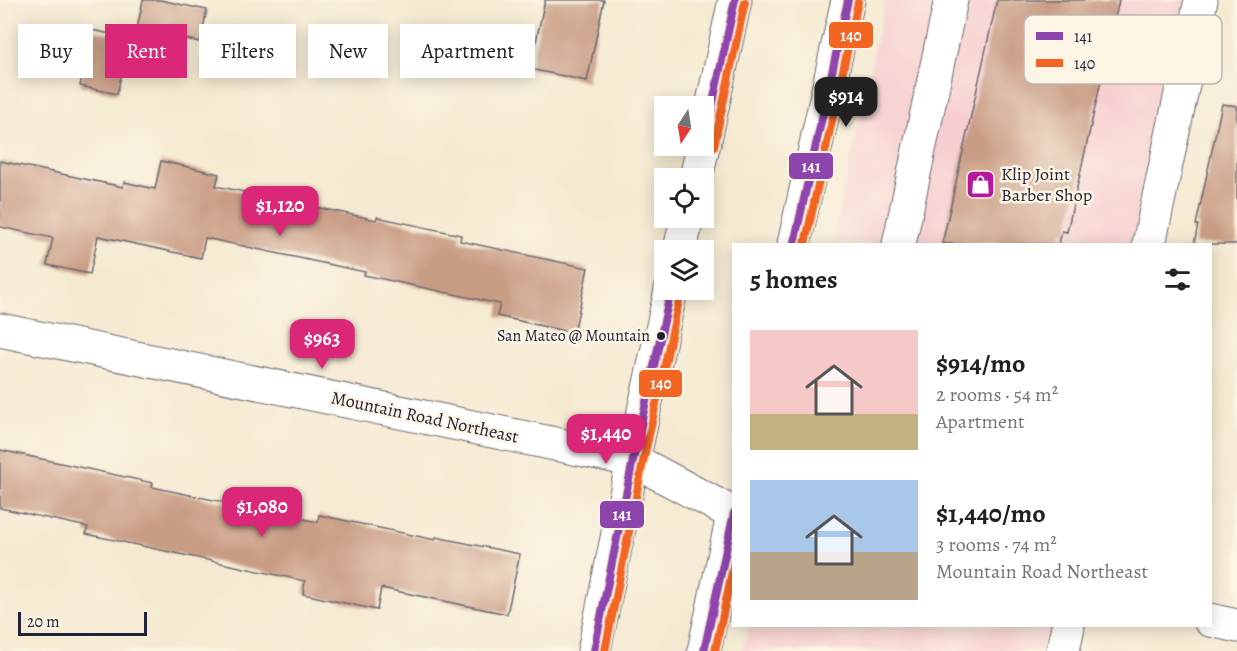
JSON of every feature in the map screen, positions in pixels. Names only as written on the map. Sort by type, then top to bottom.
[{"type":"main road","points":[[714,96],[735,0]]},
{"type":"main road","points":[[794,243],[848,0]]},
{"type":"main road","points":[[899,243],[951,0]]},
{"type":"main road","points":[[1197,15],[1200,0]]},
{"type":"main road","points":[[1149,243],[1182,84]]},
{"type":"main road","points":[[594,651],[669,300]]},
{"type":"main road","name":"Mountain Road Northeast","points":[[0,330],[633,460],[732,512]]},
{"type":"main road","points":[[704,651],[732,518]]},
{"type":"main road","points":[[1212,621],[1237,626]]},
{"type":"main road","points":[[1063,651],[1068,627]]},
{"type":"shaded area","points":[[885,0],[1211,0],[1208,15],[1024,15],[1024,84],[1193,84],[1160,243],[832,243]]},
{"type":"shaded area","points":[[748,627],[1080,627],[1075,651],[743,651]]},
{"type":"building","points":[[143,0],[160,0],[207,10],[204,24],[199,24],[199,42],[187,39],[187,24],[138,24]]},
{"type":"building","points":[[545,0],[604,0],[587,81],[535,70],[535,46]]},
{"type":"building","points":[[997,0],[1119,0],[1116,15],[1024,15],[1024,84],[1100,84],[1067,232],[1062,231],[1059,243],[942,243]]},
{"type":"building","points":[[93,30],[105,33],[105,78],[120,78],[117,94],[80,86],[82,78],[93,78]]},
{"type":"building","points":[[1222,104],[1237,106],[1237,244],[1194,243],[1198,225],[1196,225]]},
{"type":"building","points":[[0,161],[123,187],[124,182],[155,189],[161,161],[219,174],[216,186],[376,220],[377,217],[461,235],[460,241],[588,268],[574,333],[497,316],[500,304],[205,238],[201,258],[98,236],[90,274],[47,265],[53,238],[0,227]]},
{"type":"building","points":[[0,450],[153,483],[152,487],[318,522],[319,515],[435,540],[436,537],[520,554],[507,614],[381,588],[377,610],[303,594],[305,581],[86,534],[88,527],[0,508]]},
{"type":"transit line","name":"141","points":[[714,98],[735,0]]},
{"type":"transit line","name":"141","points":[[794,243],[848,0]]},
{"type":"transit line","name":"140","points":[[714,146],[745,2]]},
{"type":"transit line","name":"140","points":[[805,243],[858,2]]},
{"type":"transit line","name":"141","points":[[594,651],[669,300]]},
{"type":"transit line","name":"140","points":[[605,651],[643,462],[679,300]]},
{"type":"transit line","name":"141","points":[[704,651],[732,522]]},
{"type":"transit line","name":"140","points":[[715,651],[732,572]]},
{"type":"place","name":"Klip Joint Barber Shop","points":[[980,184]]},
{"type":"place","name":"San Mateo @ Mountain","points":[[661,336]]}]
